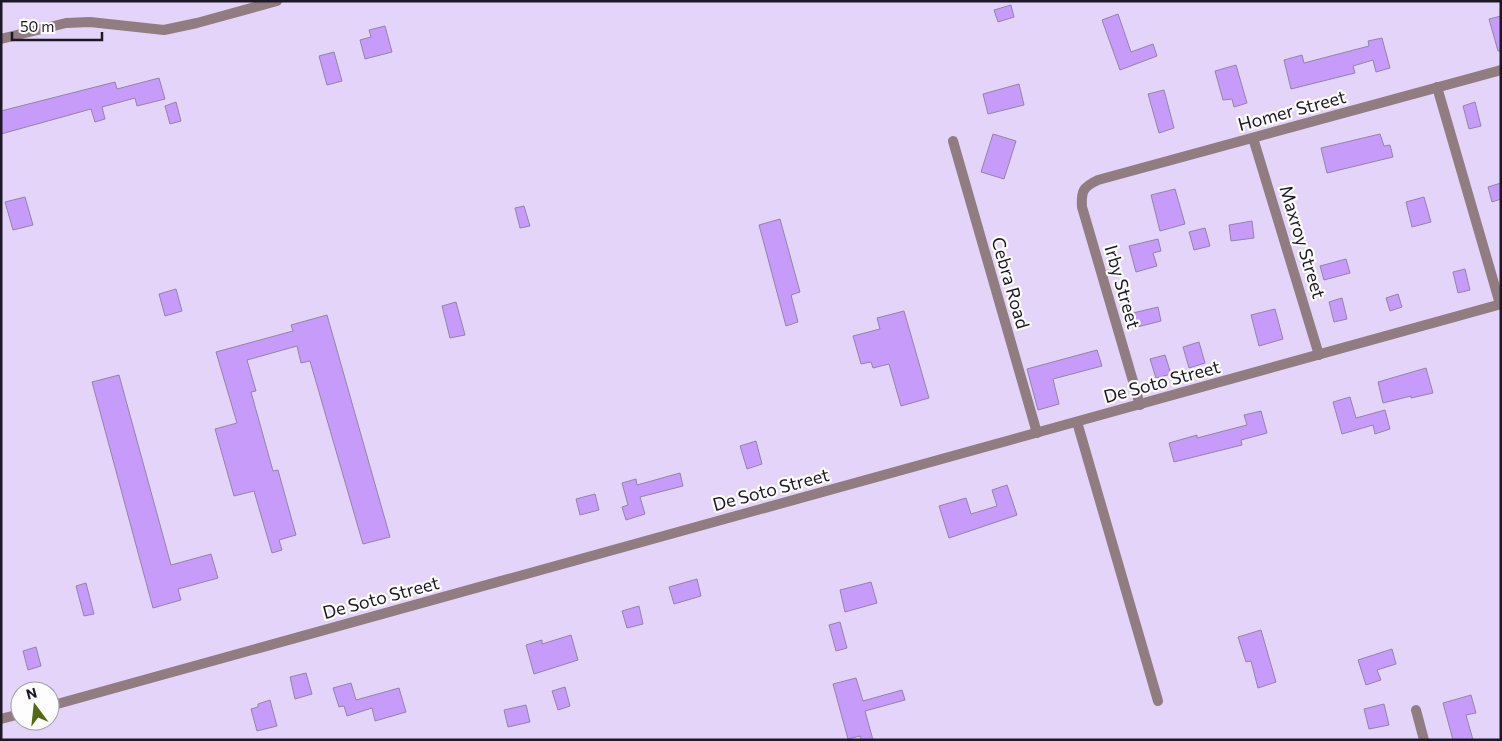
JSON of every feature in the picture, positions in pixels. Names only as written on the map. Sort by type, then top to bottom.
[{"type":"street","points":[[1,39],[36,29],[74,22],[164,30],[198,23],[277,1]]},
{"type":"street","name":"Homer Street","points":[[1092,183],[1501,70]]},
{"type":"street","points":[[1437,87],[1500,304]]},
{"type":"street","name":"Maxroy Street","points":[[1253,138],[1319,355]]},
{"type":"street","name":"Cebra Road","points":[[953,141],[1037,433]]},
{"type":"street","name":"Irby Street","points":[[1092,183],[1083,189],[1082,207],[1140,405]]},
{"type":"street","name":"De Soto Street","points":[[60,703],[1500,304]]},
{"type":"street","points":[[1077,422],[1158,701]]},
{"type":"street","points":[[1416,710],[1424,740]]},
{"type":"building","points":[[1011,5],[1014,17],[998,22],[994,10]]},
{"type":"building","points":[[1118,14],[1131,52],[1153,44],[1157,56],[1120,70],[1102,20]]},
{"type":"building","points":[[1501,16],[1501,51],[1498,51],[1489,19]]},
{"type":"building","points":[[385,26],[392,52],[365,59],[360,40],[371,37],[369,30]]},
{"type":"building","points":[[1382,38],[1390,68],[1376,72],[1373,60],[1353,66],[1355,73],[1291,89],[1284,60],[1302,55],[1304,63],[1369,46],[1368,41]]},
{"type":"building","points":[[334,52],[342,81],[327,85],[319,56]]},
{"type":"building","points":[[1236,65],[1247,103],[1234,107],[1232,99],[1223,100],[1215,71]]},
{"type":"building","points":[[159,78],[165,99],[137,106],[135,98],[102,107],[105,119],[95,122],[91,109],[1,134],[1,111],[115,82],[117,89]]},
{"type":"building","points":[[1019,84],[1024,105],[988,114],[983,94]]},
{"type":"building","points":[[1164,90],[1174,128],[1159,133],[1148,94]]},
{"type":"building","points":[[176,102],[181,121],[170,124],[165,106]]},
{"type":"building","points":[[1475,102],[1481,126],[1469,129],[1463,106]]},
{"type":"building","points":[[993,134],[1016,141],[1004,179],[981,172]]},
{"type":"building","points":[[1380,134],[1384,146],[1390,145],[1393,157],[1327,173],[1321,148]]},
{"type":"building","points":[[1501,183],[1501,199],[1492,202],[1488,187]]},
{"type":"building","points":[[1175,189],[1185,224],[1160,231],[1151,195]]},
{"type":"building","points":[[25,197],[33,225],[13,230],[5,202]]},
{"type":"building","points":[[1424,197],[1431,222],[1412,227],[1406,202]]},
{"type":"building","points":[[524,206],[530,226],[520,228],[515,208]]},
{"type":"building","points":[[780,219],[800,292],[791,295],[798,322],[786,326],[759,225]]},
{"type":"building","points":[[1252,221],[1254,238],[1231,241],[1229,225]]},
{"type":"building","points":[[1205,228],[1210,246],[1194,250],[1189,232]]},
{"type":"building","points":[[1158,239],[1161,251],[1153,253],[1157,266],[1136,272],[1129,246]]},
{"type":"building","points":[[1346,259],[1350,273],[1324,280],[1320,266]]},
{"type":"building","points":[[1465,269],[1470,290],[1458,293],[1453,272]]},
{"type":"building","points":[[176,289],[182,311],[165,316],[159,294]]},
{"type":"building","points":[[1398,294],[1402,307],[1390,311],[1386,298]]},
{"type":"building","points":[[1342,298],[1347,319],[1334,322],[1329,302]]},
{"type":"building","points":[[456,302],[465,335],[450,338],[442,306]]},
{"type":"building","points":[[1158,307],[1161,321],[1137,327],[1133,313]]},
{"type":"building","points":[[1275,309],[1283,339],[1259,346],[1251,315]]},
{"type":"building","points":[[904,311],[929,398],[901,406],[889,364],[873,368],[871,362],[861,364],[853,336],[880,329],[877,318]]},
{"type":"building","points":[[327,315],[390,537],[363,544],[310,361],[301,363],[297,346],[247,360],[256,391],[251,392],[273,471],[278,470],[296,535],[279,540],[282,550],[272,553],[254,491],[234,496],[215,429],[237,423],[216,352],[293,331],[291,325]]},
{"type":"building","points":[[1199,342],[1205,363],[1189,368],[1183,347]]},
{"type":"building","points":[[1097,350],[1102,366],[1053,379],[1059,404],[1038,410],[1027,369]]},
{"type":"building","points":[[1165,355],[1171,374],[1156,378],[1150,359]]},
{"type":"building","points":[[1426,368],[1433,393],[1383,403],[1378,382]]},
{"type":"building","points":[[119,375],[171,565],[211,554],[218,578],[178,589],[181,600],[153,608],[92,382]]},
{"type":"building","points":[[1350,397],[1356,418],[1385,410],[1390,429],[1375,434],[1373,425],[1342,434],[1333,402]]},
{"type":"building","points":[[1261,411],[1267,433],[1241,440],[1242,445],[1174,462],[1169,443],[1247,425],[1244,415]]},
{"type":"building","points":[[756,441],[762,464],[747,469],[740,446]]},
{"type":"building","points":[[680,473],[683,486],[640,497],[645,514],[626,520],[622,507],[628,505],[622,483],[636,479],[637,485]]},
{"type":"building","points":[[1007,485],[1017,515],[949,538],[939,506],[966,498],[971,514],[997,506],[992,490]]},
{"type":"building","points":[[595,494],[599,510],[580,515],[576,499]]},
{"type":"building","points":[[697,579],[701,596],[674,604],[669,587]]},
{"type":"building","points":[[871,582],[877,603],[845,612],[840,590]]},
{"type":"building","points":[[86,583],[94,614],[84,616],[76,586]]},
{"type":"building","points":[[639,606],[643,624],[627,628],[622,611]]},
{"type":"building","points":[[840,622],[847,648],[836,651],[829,625]]},
{"type":"building","points":[[1261,630],[1276,682],[1258,688],[1251,661],[1246,662],[1238,637]]},
{"type":"building","points":[[571,635],[578,660],[534,674],[526,645],[542,640],[542,644]]},
{"type":"building","points":[[36,647],[41,666],[28,670],[23,651]]},
{"type":"building","points":[[1392,649],[1396,664],[1377,670],[1381,680],[1366,685],[1358,660]]},
{"type":"building","points":[[306,673],[312,694],[295,699],[290,677]]},
{"type":"building","points":[[856,678],[863,701],[902,690],[905,700],[865,711],[873,740],[861,740],[860,736],[848,739],[833,684]]},
{"type":"building","points":[[351,683],[356,700],[399,688],[406,712],[375,721],[372,708],[347,716],[344,706],[339,707],[333,688]]},
{"type":"building","points":[[565,687],[570,706],[558,710],[552,691]]},
{"type":"building","points":[[1471,695],[1476,713],[1466,715],[1473,740],[1453,740],[1443,703]]},
{"type":"building","points":[[270,700],[277,726],[257,731],[251,709],[258,707],[258,704]]},
{"type":"building","points":[[1384,704],[1389,725],[1369,729],[1364,709]]},
{"type":"building","points":[[526,705],[530,722],[508,727],[504,710]]}]
